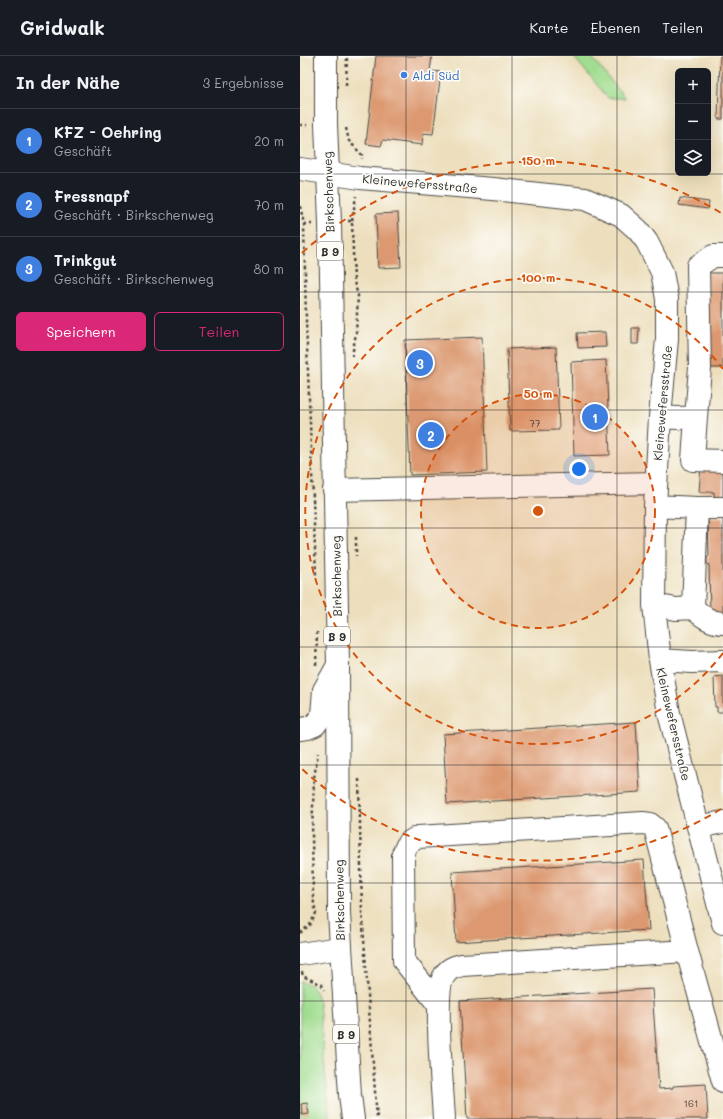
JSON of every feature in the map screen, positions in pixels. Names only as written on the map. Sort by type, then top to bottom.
[{"type":"street","name":"Birkschenweg","points":[[326,56],[327,174],[330,222],[338,665],[340,948],[353,1119]]},
{"type":"street","name":"Kleinewefersstraße","points":[[300,169],[360,178],[493,189],[585,199],[621,215],[638,230],[647,242],[662,272],[667,299],[667,339],[660,417],[655,506],[654,605],[660,660],[669,713],[723,923]]},
{"type":"street","points":[[723,256],[713,256],[698,266],[700,368],[693,460],[723,461]]},
{"type":"street","points":[[660,417],[696,417]]},
{"type":"street","points":[[334,490],[656,483]]},
{"type":"street","points":[[655,506],[723,508]]},
{"type":"street","points":[[693,608],[697,508]]},
{"type":"street","points":[[654,605],[676,610],[693,608],[705,618],[717,623],[723,623]]},
{"type":"street","points":[[660,660],[692,662],[723,661]]},
{"type":"street","points":[[308,727],[322,715],[324,690],[338,665]]},
{"type":"street","points":[[698,827],[723,822]]},
{"type":"street","points":[[438,1004],[404,961],[403,854],[408,843],[418,837],[643,823],[650,824],[655,828],[687,952],[723,1081]]},
{"type":"street","points":[[300,960],[340,948]]},
{"type":"street","points":[[444,1119],[438,1004],[443,977],[450,968],[462,965],[687,952]]},
{"type":"path","points":[[346,87],[347,56]]},
{"type":"path","points":[[345,122],[349,141],[362,155],[360,178],[352,221]]},
{"type":"path","points":[[300,206],[304,224],[306,322],[316,580]]},
{"type":"path","points":[[316,669],[317,626]]},
{"type":"path","points":[[300,933],[310,924],[316,913],[313,898],[312,834],[314,778],[319,748],[308,727]]},
{"type":"path","points":[[300,960],[303,976],[322,985],[326,993]]},
{"type":"green space","points":[[573,56],[591,56],[625,98],[608,98]]},
{"type":"green space","points":[[300,981],[313,986],[319,1002],[330,1119],[300,1119]]},
{"type":"building","points":[[376,56],[432,56],[430,71],[441,72],[433,134],[423,133],[422,145],[383,140],[381,146],[366,144]]},
{"type":"building","points":[[720,56],[723,56],[723,119],[718,119]]},
{"type":"building","points":[[680,198],[709,202],[708,209],[679,205]]},
{"type":"building","points":[[398,213],[401,267],[378,268],[376,214]]},
{"type":"building","points":[[707,273],[723,273],[723,368],[709,368]]},
{"type":"building","points":[[632,328],[639,328],[638,344],[632,344]]},
{"type":"building","points":[[605,332],[606,347],[578,348],[577,333]]},
{"type":"building","points":[[482,337],[487,472],[410,475],[405,340]]},
{"type":"building","points":[[556,347],[559,430],[510,431],[507,349]]},
{"type":"building","points":[[606,360],[610,455],[574,456],[571,362]]},
{"type":"building","points":[[723,465],[723,499],[714,499],[714,492],[699,492],[701,466]]},
{"type":"building","points":[[708,518],[723,518],[723,615],[710,615],[709,565],[707,563],[707,558],[709,556]]},
{"type":"building","points":[[723,676],[723,712],[717,712],[717,707],[715,707],[714,677]]},
{"type":"building","points":[[636,722],[640,792],[447,804],[443,734]]},
{"type":"building","points":[[644,860],[649,930],[456,942],[452,872]]},
{"type":"building","points":[[652,989],[659,1089],[673,1088],[673,1086],[706,1084],[708,1119],[467,1119],[460,1001]]},
{"type":"building","points":[[307,1103],[309,1114],[302,1115],[301,1104]]},
{"type":"place","name":"Aldi Süd","points":[[404,75]]},
{"type":"place","name":"Trinkgut","points":[[420,363]]},
{"type":"place","name":"KFZ - Oehring","points":[[595,417]]},
{"type":"place","name":"Fressnapf","points":[[431,435]]}]
